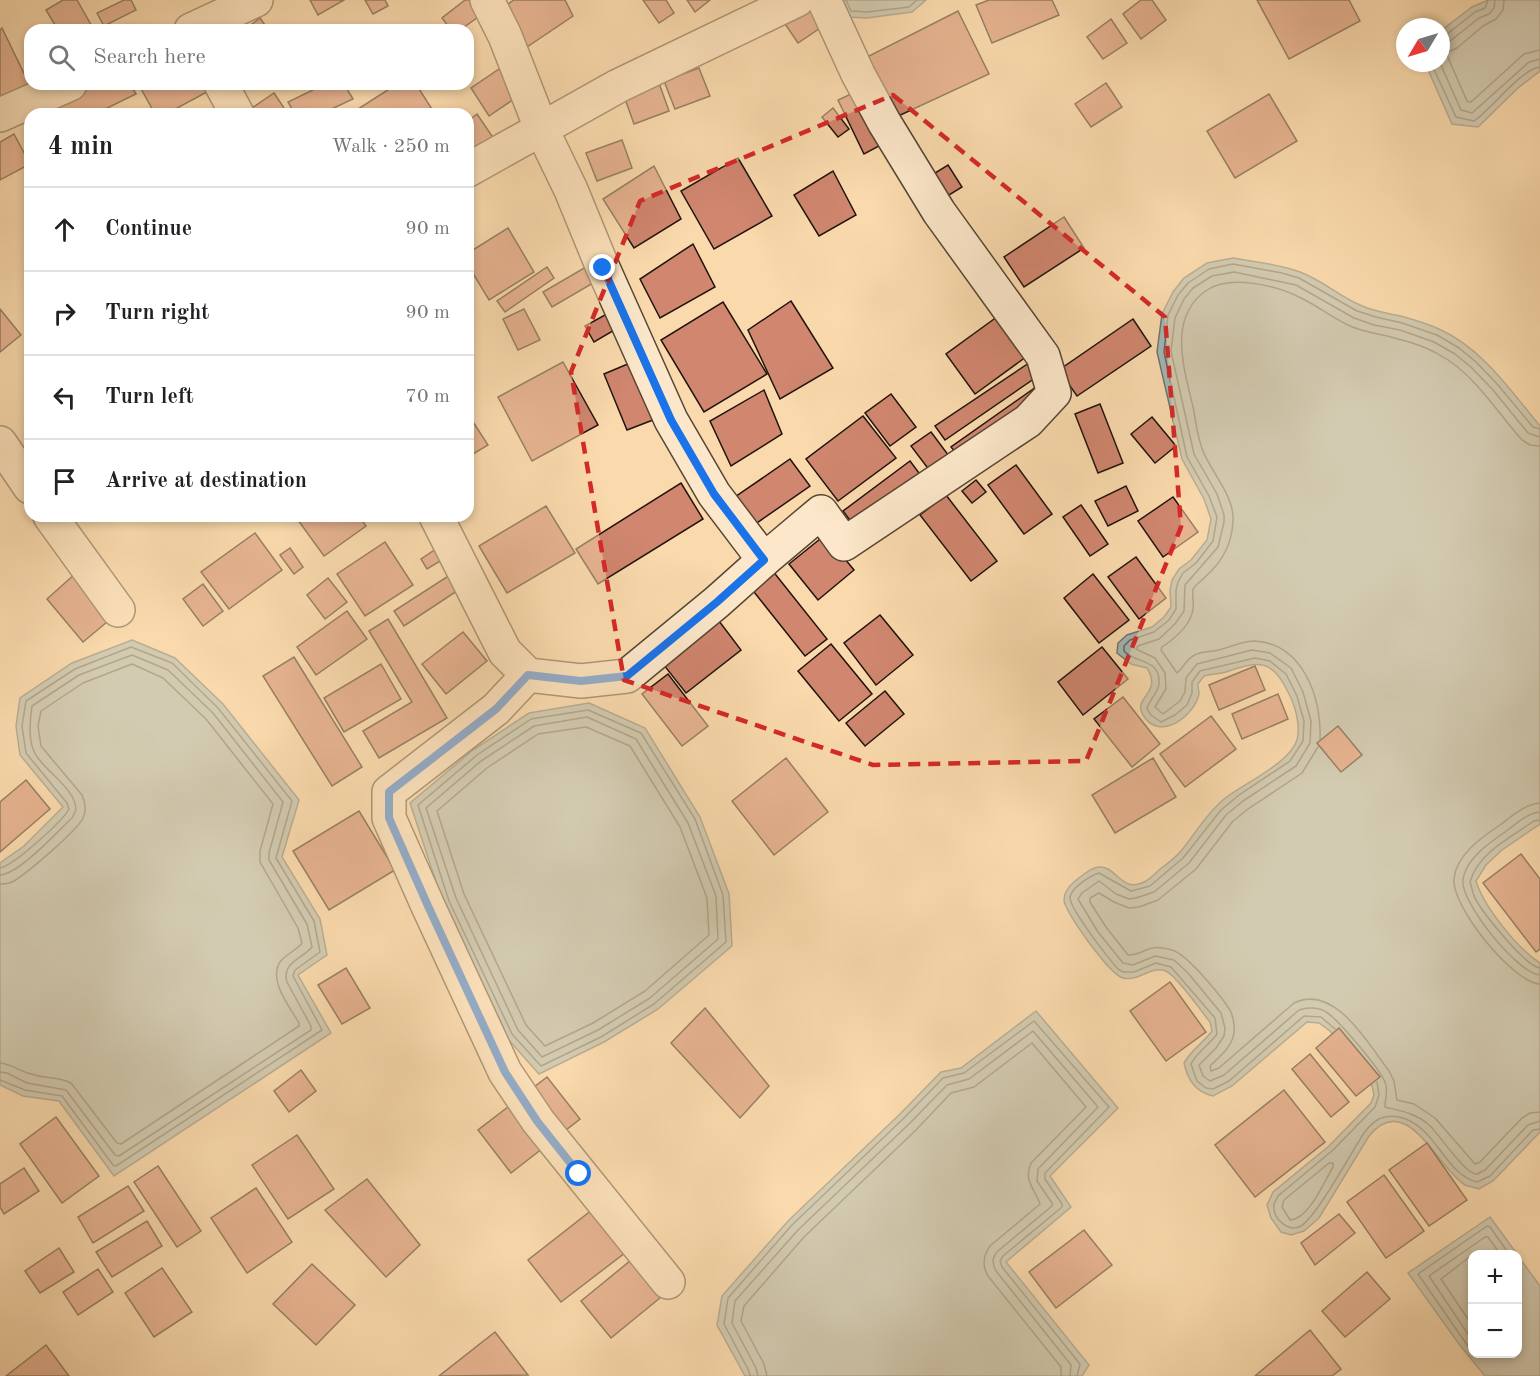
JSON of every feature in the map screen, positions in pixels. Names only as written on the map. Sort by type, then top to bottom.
[{"type":"street","points":[[204,24],[256,0]]},
{"type":"street","points":[[487,0],[505,36],[541,128],[571,190],[671,420],[714,494],[764,560]]},
{"type":"street","points":[[474,167],[618,86],[796,0]]},
{"type":"street","points":[[439,522],[505,652],[528,675],[581,681],[627,676],[821,512],[844,544],[1028,421],[1054,393],[1043,356],[939,212],[884,122],[858,74],[824,0]]},
{"type":"street","points":[[0,115],[56,90]]},
{"type":"street","points":[[223,90],[234,108]]},
{"type":"street","points":[[0,443],[24,478]]},
{"type":"street","points":[[54,522],[118,610]]},
{"type":"street","points":[[528,675],[496,709],[389,792],[389,818],[505,1072],[537,1121],[668,1282]]},
{"type":"highlighted area","points":[[893,95],[1165,317],[1181,527],[1086,761],[873,765],[624,680],[571,372],[640,201]]},
{"type":"water","points":[[840,0],[926,0],[912,12],[867,18],[847,17]]},
{"type":"water","points":[[1488,0],[1540,0],[1540,71],[1518,88],[1478,127],[1452,124],[1429,72],[1450,72],[1450,24],[1472,7]]},
{"type":"water","points":[[1233,258],[1292,269],[1316,279],[1365,307],[1422,322],[1454,337],[1469,347],[1495,372],[1540,426],[1540,824],[1502,850],[1486,865],[1476,881],[1486,903],[1502,926],[1521,948],[1540,963],[1540,1132],[1493,1181],[1479,1189],[1465,1185],[1454,1176],[1421,1136],[1409,1126],[1396,1121],[1383,1124],[1369,1136],[1319,1218],[1304,1231],[1291,1235],[1281,1232],[1271,1218],[1267,1205],[1273,1192],[1329,1146],[1371,1103],[1374,1095],[1372,1086],[1330,1031],[1319,1023],[1307,1022],[1232,1086],[1213,1096],[1197,1089],[1190,1080],[1184,1063],[1212,1031],[1210,1022],[1182,986],[1166,971],[1155,970],[1129,979],[1117,974],[1089,942],[1071,916],[1064,900],[1071,885],[1098,867],[1110,870],[1131,884],[1148,880],[1179,854],[1206,818],[1224,799],[1276,765],[1293,749],[1297,740],[1298,722],[1293,703],[1282,681],[1270,668],[1255,665],[1204,676],[1198,684],[1199,694],[1191,710],[1176,723],[1158,726],[1150,723],[1141,709],[1141,704],[1152,684],[1147,668],[1131,664],[1117,653],[1118,643],[1127,635],[1152,627],[1164,617],[1171,607],[1172,580],[1179,569],[1191,560],[1207,540],[1211,519],[1204,499],[1182,459],[1157,352],[1162,314],[1173,292],[1184,278],[1207,263]]},
{"type":"water","points":[[132,640],[175,658],[223,704],[299,800],[282,857],[320,919],[327,955],[298,975],[331,1033],[114,1176],[59,1101],[23,1096],[0,1085],[0,863],[24,846],[63,807],[20,755],[16,726],[20,698],[72,663]]},
{"type":"water","points":[[589,703],[645,728],[700,817],[729,894],[732,946],[658,1009],[604,1042],[539,1074],[507,1038],[443,903],[410,803],[473,750],[529,713]]},
{"type":"water","points":[[1036,1011],[1118,1108],[1050,1176],[1071,1207],[1006,1262],[1089,1365],[1082,1376],[745,1376],[717,1325],[722,1296],[788,1221],[941,1072],[961,1068]]},
{"type":"water","points":[[1490,1217],[1514,1250],[1468,1250],[1468,1355],[1408,1273]]},
{"type":"water","points":[[1522,1261],[1540,1286],[1540,1376],[1485,1376],[1470,1358],[1522,1358]]},
{"type":"building","points":[[63,0],[77,0],[91,24],[54,24],[46,10]]},
{"type":"building","points":[[124,0],[131,0],[136,10],[108,24],[103,24],[97,13]]},
{"type":"building","points":[[310,0],[344,0],[318,15]]},
{"type":"building","points":[[365,0],[385,0],[388,6],[373,14]]},
{"type":"building","points":[[465,0],[476,0],[485,12],[468,24],[446,24],[442,18]]},
{"type":"building","points":[[514,0],[565,0],[573,16],[527,47],[505,6]]},
{"type":"building","points":[[643,0],[666,0],[674,13],[659,23]]},
{"type":"building","points":[[687,0],[710,0],[695,12]]},
{"type":"building","points":[[814,0],[829,22],[798,43],[783,21]]},
{"type":"building","points":[[989,0],[1052,0],[1059,15],[992,43],[976,5]]},
{"type":"building","points":[[1141,0],[1152,0],[1166,20],[1141,39],[1123,14]]},
{"type":"building","points":[[1257,0],[1349,0],[1360,21],[1289,59]]},
{"type":"building","points":[[958,11],[989,74],[894,118],[863,59]]},
{"type":"building","points":[[260,18],[264,24],[252,24]]},
{"type":"building","points":[[1111,19],[1127,43],[1103,59],[1087,37]]},
{"type":"building","points":[[2,28],[24,73],[24,90],[32,90],[0,105],[0,30]]},
{"type":"building","points":[[502,67],[520,95],[489,116],[472,90],[474,86]]},
{"type":"building","points":[[699,68],[710,96],[675,109],[664,81]]},
{"type":"building","points":[[659,83],[669,111],[634,124],[624,96]]},
{"type":"building","points":[[1106,83],[1122,107],[1091,127],[1075,104]]},
{"type":"building","points":[[74,90],[134,90],[136,94],[107,108],[38,108]]},
{"type":"building","points":[[142,90],[206,90],[207,92],[177,108],[152,108]]},
{"type":"building","points":[[313,90],[348,90],[353,99],[334,108],[292,108],[288,102]]},
{"type":"building","points":[[388,90],[420,90],[431,108],[360,108]]},
{"type":"building","points":[[274,93],[284,108],[252,108]]},
{"type":"building","points":[[853,93],[879,146],[864,154],[838,100]]},
{"type":"building","points":[[1269,94],[1297,141],[1235,178],[1207,131]]},
{"type":"building","points":[[833,108],[849,129],[838,137],[822,117]]},
{"type":"building","points":[[477,114],[496,142],[474,157],[474,116]]},
{"type":"building","points":[[14,134],[24,153],[24,167],[0,180],[0,142]]},
{"type":"building","points":[[622,140],[632,168],[597,181],[586,153]]},
{"type":"building","points":[[738,158],[772,216],[714,249],[681,191]]},
{"type":"building","points":[[948,165],[962,187],[941,200],[927,178]]},
{"type":"building","points":[[654,166],[681,219],[634,248],[603,199]]},
{"type":"building","points":[[833,171],[856,215],[819,236],[794,195]]},
{"type":"building","points":[[1064,217],[1084,248],[1024,287],[1004,257]]},
{"type":"building","points":[[508,228],[534,272],[489,300],[474,275],[474,249]]},
{"type":"building","points":[[693,244],[715,287],[660,318],[640,279]]},
{"type":"building","points":[[591,264],[600,279],[552,307],[543,292]]},
{"type":"building","points":[[547,267],[554,278],[505,312],[497,301]]},
{"type":"building","points":[[791,301],[833,368],[780,399],[748,330]]},
{"type":"building","points":[[723,302],[767,374],[704,412],[661,340]]},
{"type":"building","points":[[0,309],[21,335],[0,352]]},
{"type":"building","points":[[524,309],[540,340],[518,350],[503,319]]},
{"type":"building","points":[[614,310],[623,325],[594,342],[585,326]]},
{"type":"building","points":[[1001,314],[1030,354],[975,394],[946,354]]},
{"type":"building","points":[[1133,319],[1151,346],[1077,396],[1059,370]]},
{"type":"building","points":[[642,358],[666,415],[627,430],[604,374]]},
{"type":"building","points":[[1032,361],[1041,374],[945,440],[935,426]]},
{"type":"building","points":[[563,362],[598,425],[532,461],[498,397]]},
{"type":"building","points":[[1043,382],[1051,393],[960,458],[951,447]]},
{"type":"building","points":[[764,390],[782,434],[731,466],[710,421]]},
{"type":"building","points":[[891,394],[916,427],[890,446],[865,413]]},
{"type":"building","points":[[1100,404],[1123,463],[1098,473],[1075,414]]},
{"type":"building","points":[[863,416],[896,458],[838,501],[806,459]]},
{"type":"building","points":[[1152,417],[1176,446],[1155,463],[1131,434]]},
{"type":"building","points":[[474,423],[488,445],[474,453]]},
{"type":"building","points":[[931,432],[952,460],[933,475],[911,446]]},
{"type":"building","points":[[790,459],[810,486],[754,525],[735,497]]},
{"type":"building","points":[[910,461],[922,477],[855,527],[843,511]]},
{"type":"building","points":[[1016,465],[1052,514],[1024,534],[988,485]]},
{"type":"building","points":[[976,480],[986,492],[972,503],[962,491]]},
{"type":"building","points":[[681,483],[703,519],[598,584],[576,549]]},
{"type":"building","points":[[1126,486],[1138,511],[1108,526],[1095,501]]},
{"type":"building","points":[[946,495],[997,561],[971,581],[920,515]]},
{"type":"building","points":[[1173,497],[1198,532],[1163,557],[1138,521]]},
{"type":"building","points":[[1081,505],[1108,544],[1090,556],[1063,517]]},
{"type":"building","points":[[546,506],[575,553],[507,593],[479,546]]},
{"type":"building","points":[[299,522],[363,522],[366,526],[324,556]]},
{"type":"building","points":[[255,533],[282,570],[229,609],[201,572]]},
{"type":"building","points":[[825,535],[854,570],[818,600],[789,564]]},
{"type":"building","points":[[385,542],[413,585],[365,616],[337,574]]},
{"type":"building","points":[[445,543],[452,554],[427,569],[421,559]]},
{"type":"building","points":[[290,548],[303,567],[294,574],[280,555]]},
{"type":"building","points":[[1136,557],[1166,598],[1139,619],[1108,577]]},
{"type":"building","points":[[768,565],[827,639],[805,656],[746,582]]},
{"type":"building","points":[[76,573],[113,617],[83,642],[47,599]]},
{"type":"building","points":[[453,573],[463,587],[404,626],[394,611]]},
{"type":"building","points":[[1093,574],[1129,620],[1099,643],[1064,598]]},
{"type":"building","points":[[328,578],[347,602],[325,619],[307,595]]},
{"type":"building","points":[[203,584],[223,611],[203,626],[183,599]]},
{"type":"building","points":[[347,611],[367,639],[316,675],[297,647]]},
{"type":"building","points":[[880,615],[913,655],[876,685],[844,643]]},
{"type":"building","points":[[388,619],[447,718],[379,758],[363,731],[412,702],[369,631]]},
{"type":"building","points":[[719,621],[741,650],[686,693],[663,664]]},
{"type":"building","points":[[463,632],[487,661],[446,694],[422,664]]},
{"type":"building","points":[[831,644],[872,694],[839,721],[798,671]]},
{"type":"building","points":[[1102,647],[1128,679],[1083,715],[1058,682]]},
{"type":"building","points":[[294,657],[362,767],[332,786],[263,676]]},
{"type":"building","points":[[381,664],[401,699],[344,732],[324,698]]},
{"type":"building","points":[[1255,666],[1265,690],[1219,710],[1209,685]]},
{"type":"building","points":[[668,674],[708,726],[682,746],[642,694]]},
{"type":"building","points":[[885,691],[904,714],[865,746],[846,723]]},
{"type":"building","points":[[1278,694],[1288,719],[1242,739],[1232,714]]},
{"type":"building","points":[[1123,697],[1160,744],[1132,767],[1094,719]]},
{"type":"building","points":[[1211,716],[1236,749],[1185,787],[1160,754]]},
{"type":"building","points":[[1338,726],[1362,755],[1341,772],[1317,743]]},
{"type":"building","points":[[786,758],[828,812],[774,855],[732,801]]},
{"type":"building","points":[[1153,758],[1176,797],[1115,833],[1092,795]]},
{"type":"building","points":[[26,780],[50,809],[0,852],[0,802]]},
{"type":"building","points":[[359,811],[395,870],[329,910],[293,851]]},
{"type":"building","points":[[1521,854],[1540,879],[1540,949],[1536,952],[1483,883]]},
{"type":"building","points":[[346,968],[370,1008],[342,1024],[318,985]]},
{"type":"building","points":[[1170,982],[1206,1032],[1166,1061],[1130,1011]]},
{"type":"building","points":[[705,1008],[769,1086],[740,1118],[671,1043]]},
{"type":"building","points":[[1339,1028],[1380,1077],[1356,1096],[1316,1048]]},
{"type":"building","points":[[1310,1054],[1349,1102],[1331,1117],[1292,1069]]},
{"type":"building","points":[[301,1070],[316,1091],[289,1112],[274,1091]]},
{"type":"building","points":[[547,1077],[580,1119],[511,1173],[478,1130]]},
{"type":"building","points":[[1284,1090],[1325,1142],[1255,1197],[1215,1145]]},
{"type":"building","points":[[56,1117],[99,1176],[62,1203],[20,1144]]},
{"type":"building","points":[[297,1135],[334,1189],[288,1219],[252,1165]]},
{"type":"building","points":[[1427,1143],[1467,1200],[1429,1226],[1389,1170]]},
{"type":"building","points":[[158,1166],[201,1231],[177,1247],[134,1182]]},
{"type":"building","points":[[24,1168],[39,1191],[4,1214],[0,1207],[0,1184]]},
{"type":"building","points":[[1384,1175],[1424,1231],[1386,1258],[1347,1202]]},
{"type":"building","points":[[367,1179],[420,1245],[386,1277],[325,1210]]},
{"type":"building","points":[[128,1186],[144,1211],[93,1243],[78,1217]]},
{"type":"building","points":[[256,1188],[292,1242],[247,1273],[211,1218]]},
{"type":"building","points":[[597,1206],[630,1249],[561,1302],[528,1260]]},
{"type":"building","points":[[1339,1214],[1355,1233],[1315,1265],[1301,1243]]},
{"type":"building","points":[[147,1221],[162,1246],[112,1277],[96,1252]]},
{"type":"building","points":[[1084,1230],[1112,1265],[1056,1308],[1029,1272]]},
{"type":"building","points":[[59,1248],[74,1272],[40,1293],[25,1271]]},
{"type":"building","points":[[636,1256],[666,1293],[611,1338],[581,1301]]},
{"type":"building","points":[[312,1264],[355,1305],[316,1345],[273,1304]]},
{"type":"building","points":[[162,1268],[192,1312],[154,1337],[125,1293]]},
{"type":"building","points":[[98,1269],[113,1292],[78,1315],[63,1292]]},
{"type":"building","points":[[1367,1272],[1390,1299],[1345,1337],[1322,1311]]},
{"type":"building","points":[[1310,1330],[1341,1369],[1332,1376],[1255,1376]]},
{"type":"building","points":[[495,1332],[528,1375],[439,1376]]},
{"type":"building","points":[[46,1345],[69,1376],[6,1376]]},
{"type":"route","points":[[579,1174],[537,1121],[505,1072],[389,818],[389,792],[496,709],[528,675],[581,681],[627,676],[764,560],[714,494],[671,420],[603,268]]}]
